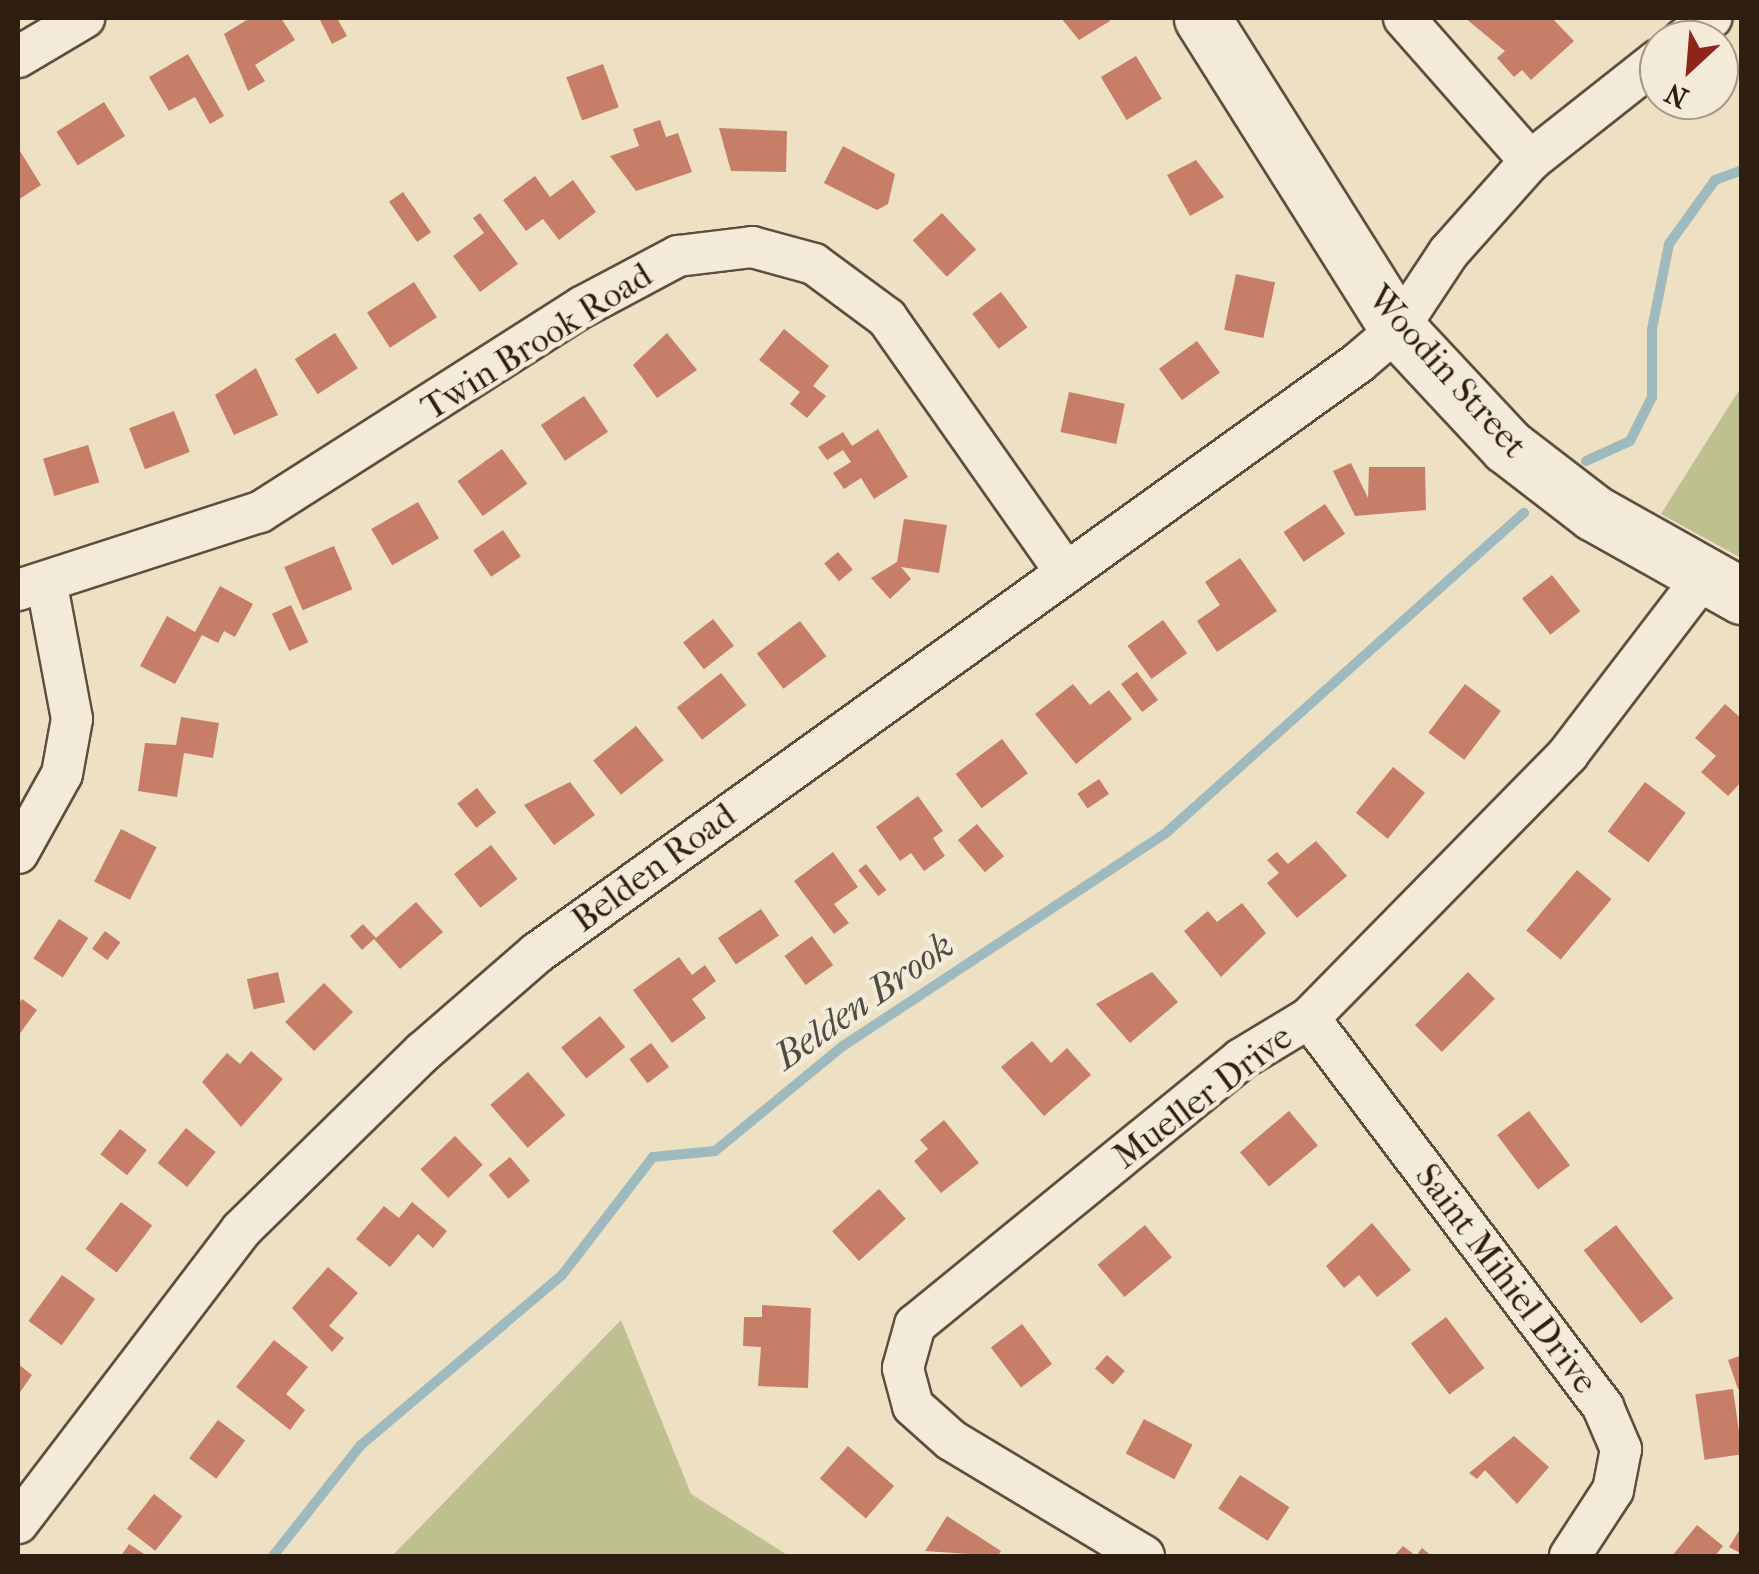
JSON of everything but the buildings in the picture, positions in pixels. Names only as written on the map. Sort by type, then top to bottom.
[{"type":"main road","name":"Woodin Street","points":[[1202,18],[1398,330],[1507,446],[1594,513],[1723,586]]},
{"type":"street","points":[[18,56],[84,18]]},
{"type":"street","points":[[1404,18],[1530,160]]},
{"type":"street","points":[[1398,330],[1449,252],[1530,160],[1639,75]]},
{"type":"street","name":"Twin Brook Road","points":[[32,588],[260,512],[582,307],[678,256],[752,246],[814,264],[888,318],[1063,568]]},
{"type":"street","name":"Belden Road","points":[[18,1523],[241,1230],[409,1064],[537,954],[1063,568],[1398,330]]},
{"type":"street","name":"Mueller Drive","points":[[1144,1556],[951,1440],[914,1406],[903,1368],[915,1325],[1241,1059],[1309,1018],[1568,754],[1723,586]]},
{"type":"street","points":[[18,853],[62,774],[72,719],[32,588]]},
{"type":"street","name":"Saint Mihiel Drive","points":[[1309,1018],[1603,1407],[1621,1448],[1613,1490],[1570,1556]]},
{"type":"green space","points":[[1741,387],[1741,558],[1661,514]]},
{"type":"green space","points":[[621,1320],[691,1494],[789,1556],[392,1556]]},
{"type":"waterway","name":"Belden Brook","points":[[1586,461],[1630,441],[1652,397],[1652,329],[1669,244],[1715,180],[1742,170]]},
{"type":"waterway","name":"Belden Brook","points":[[273,1556],[361,1445],[562,1275],[653,1157],[715,1151],[843,1046],[1167,832],[1524,513]]}]
